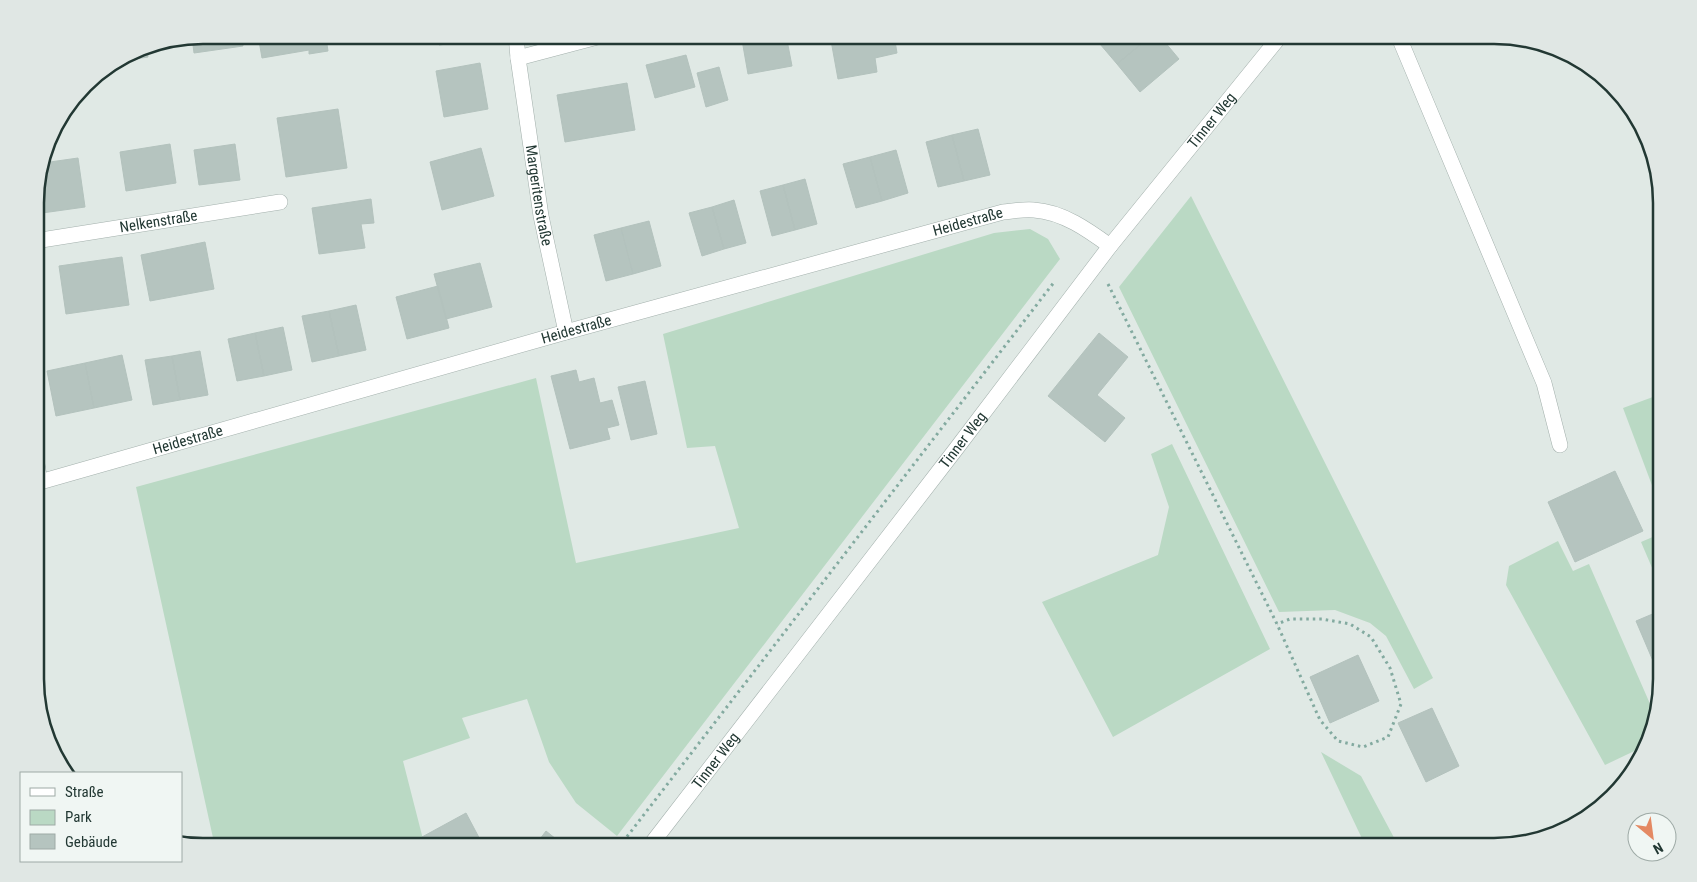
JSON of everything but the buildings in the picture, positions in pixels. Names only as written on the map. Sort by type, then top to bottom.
[{"type":"street","name":"Margeritenstraße","points":[[517,44],[541,216],[566,332]]},
{"type":"street","points":[[518,58],[571,44]]},
{"type":"street","name":"Tinner Weg","points":[[656,838],[1110,246],[1274,44]]},
{"type":"street","points":[[1402,44],[1544,382],[1560,445]]},
{"type":"street","name":"Nelkenstraße","points":[[44,240],[280,202]]},
{"type":"street","name":"Heidestraße","points":[[44,481],[566,332],[1003,212],[1034,210],[1061,216],[1092,232],[1110,246]]},
{"type":"path","points":[[1098,263],[1277,624],[1320,720],[1338,741],[1363,747],[1388,737],[1401,704],[1390,668],[1372,637],[1350,624],[1322,619],[1290,619],[1277,624]]},
{"type":"path","points":[[626,838],[1055,280]]},
{"type":"green space","points":[[1191,196],[1433,678],[1414,689],[1386,636],[1370,623],[1335,610],[1279,612],[1119,287]]},
{"type":"green space","points":[[1030,229],[1048,239],[1060,259],[617,836],[576,803],[549,762],[527,699],[462,718],[470,738],[403,761],[423,838],[213,838],[136,487],[536,378],[576,563],[739,528],[715,446],[687,448],[663,334],[994,233]]},
{"type":"green space","points":[[1653,397],[1653,488],[1623,408]]},
{"type":"green space","points":[[1172,444],[1270,649],[1113,737],[1042,602],[1158,555],[1169,507],[1151,454]]},
{"type":"green space","points":[[1653,537],[1653,570],[1641,542]]},
{"type":"green space","points":[[1558,541],[1573,571],[1589,564],[1651,705],[1645,730],[1637,750],[1605,765],[1506,585],[1509,566]]},
{"type":"green space","points":[[1321,752],[1361,776],[1394,838],[1362,838]]}]
